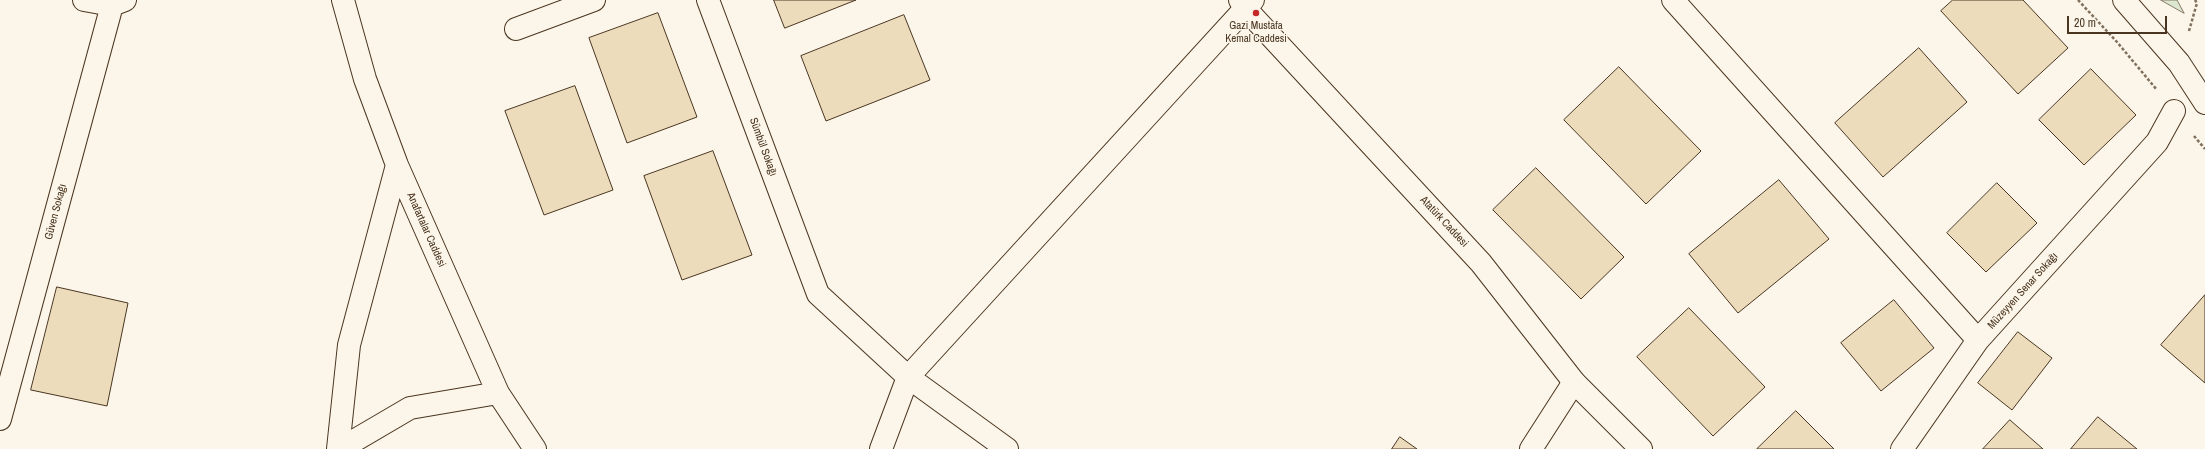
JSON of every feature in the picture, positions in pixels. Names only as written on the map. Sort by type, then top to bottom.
[{"type":"street","points":[[84,0],[118,2]]},
{"type":"street","name":"Anafartalar Caddesi","points":[[343,0],[365,79],[397,165],[498,393],[535,449]]},
{"type":"street","points":[[516,29],[594,0]]},
{"type":"street","name":"Sümbül Sokağı","points":[[708,0],[818,294],[908,377]]},
{"type":"street","points":[[1673,0],[1978,340]]},
{"type":"street","points":[[2124,0],[2179,63],[2205,103]]},
{"type":"street","name":"Güven Sokağı","points":[[0,419],[118,2]]},
{"type":"street","points":[[880,449],[908,377],[1246,2]]},
{"type":"street","name":"Atatürk Caddesi","points":[[1246,2],[1481,263],[1574,382],[1641,449]]},
{"type":"street","name":"Müzeyyen Senar Sokağı","points":[[1902,449],[1978,340],[2157,142],[2174,111]]},
{"type":"street","points":[[339,449],[349,346],[397,165]]},
{"type":"street","points":[[908,377],[1007,449]]},
{"type":"street","points":[[1531,449],[1574,382]]},
{"type":"street","points":[[339,449],[410,408],[498,393]]},
{"type":"path","points":[[2078,0],[2117,42],[2205,149]]},
{"type":"green space","points":[[2161,0],[2177,0],[2184,13]]},
{"type":"building","points":[[774,0],[856,0],[785,28]]},
{"type":"building","points":[[1953,0],[2023,0],[2068,48],[2018,94],[1941,11]]},
{"type":"building","points":[[658,13],[697,117],[627,143],[589,38]]},
{"type":"building","points":[[904,15],[930,80],[826,121],[801,56]]},
{"type":"building","points":[[1919,48],[1967,102],[1883,177],[1835,123]]},
{"type":"building","points":[[1619,67],[1701,151],[1646,204],[1564,120]]},
{"type":"building","points":[[2091,69],[2136,115],[2084,165],[2039,120]]},
{"type":"building","points":[[575,86],[613,190],[544,215],[505,111]]},
{"type":"building","points":[[713,151],[752,255],[682,280],[644,176]]},
{"type":"building","points":[[1536,168],[1624,257],[1581,299],[1493,210]]},
{"type":"building","points":[[1779,180],[1829,239],[1738,313],[1689,254]]},
{"type":"building","points":[[1997,183],[2037,223],[1986,272],[1947,233]]},
{"type":"building","points":[[57,287],[128,303],[107,406],[31,390]]},
{"type":"building","points":[[2205,295],[2205,383],[2161,345]]},
{"type":"building","points":[[1894,300],[1934,348],[1881,391],[1841,343]]},
{"type":"building","points":[[1689,308],[1765,387],[1713,436],[1637,357]]},
{"type":"building","points":[[2018,332],[2052,358],[2012,410],[1978,383]]},
{"type":"building","points":[[1796,411],[1834,449],[1757,449]]},
{"type":"building","points":[[2098,417],[2137,449],[2071,449]]},
{"type":"building","points":[[2010,420],[2043,449],[1983,449]]},
{"type":"building","points":[[1400,437],[1417,449],[1392,449]]},
{"type":"place","name":"Gazi Mustafa Kemal Caddesi","points":[[1256,13]]}]
